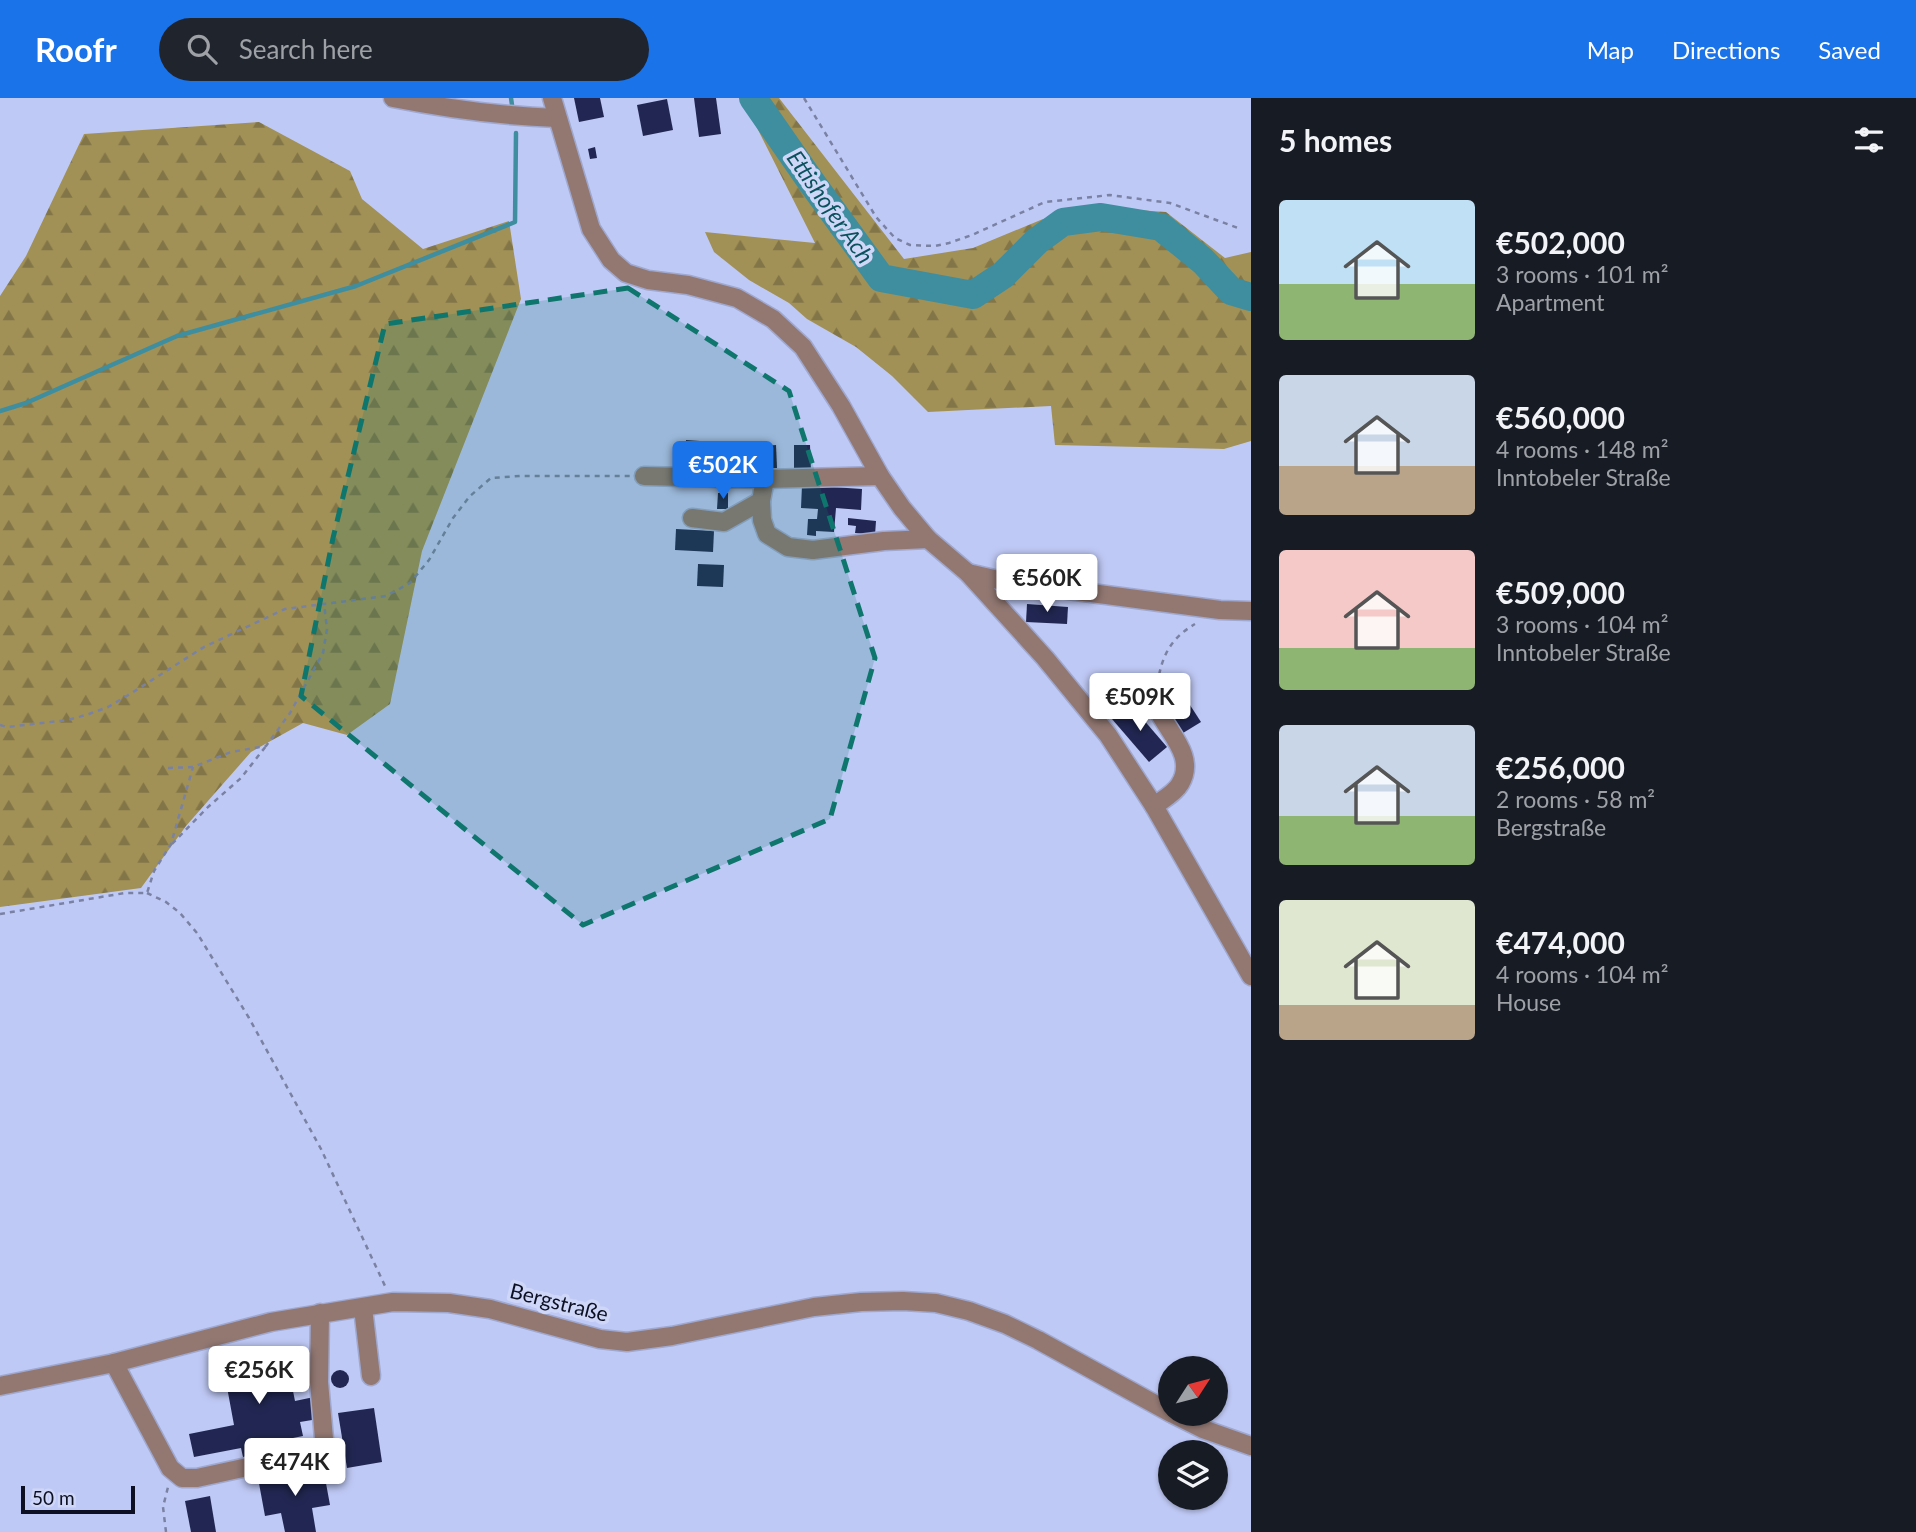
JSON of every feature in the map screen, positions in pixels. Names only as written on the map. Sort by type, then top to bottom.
[{"type":"street","points":[[393,98],[451,109],[557,118]]},
{"type":"street","points":[[552,98],[591,229],[611,260],[626,272],[649,280],[688,285],[737,298],[773,319],[803,347],[902,508],[928,540],[968,573],[1045,657],[1108,735],[1154,806],[1251,976]]},
{"type":"street","points":[[643,476],[765,479],[880,476]]},
{"type":"street","points":[[765,479],[761,520],[767,534],[788,547],[813,550],[884,541],[928,540]]},
{"type":"street","points":[[692,518],[724,522],[761,501]]},
{"type":"street","points":[[968,573],[1007,582],[1220,610],[1251,611]]},
{"type":"street","points":[[1154,806],[1180,785],[1186,768],[1184,752],[1157,708]]},
{"type":"street","name":"Bergstraße","points":[[0,1386],[114,1363],[271,1322],[393,1302],[450,1303],[490,1309],[600,1339],[627,1342],[671,1336],[814,1307],[903,1301],[936,1303],[1005,1324],[1158,1405]]},
{"type":"street","points":[[363,1308],[371,1376]]},
{"type":"street","points":[[114,1363],[170,1468],[182,1478],[197,1478],[325,1450],[319,1382],[320,1313]]},
{"type":"street","name":"Bergstraße","points":[[1197,1426],[1251,1446]]},
{"type":"path","points":[[804,98],[876,216],[895,238],[910,245],[935,246],[949,243],[1045,202],[1110,195],[1170,203],[1238,228]]},
{"type":"path","points":[[0,725],[7,727],[68,720],[89,714],[130,694],[204,648],[285,609],[386,596],[410,583],[429,560],[453,518],[470,496],[491,478],[643,476]]},
{"type":"path","points":[[146,893],[153,871],[171,844],[241,778],[290,713],[323,653],[327,629],[324,603]]},
{"type":"path","points":[[1157,708],[1157,685],[1163,660],[1176,638],[1195,625]]},
{"type":"path","points":[[168,768],[193,767],[231,752],[266,746]]},
{"type":"path","points":[[171,844],[193,767]]},
{"type":"path","points":[[0,914],[125,893],[146,893],[166,902],[180,913],[197,933],[249,1017],[321,1149],[393,1302]]},
{"type":"path","points":[[166,1532],[163,1507],[167,1488],[177,1474]]},
{"type":"highlighted area","points":[[628,288],[789,391],[875,658],[830,819],[583,925],[301,696],[333,538],[385,324]]},
{"type":"green space","points":[[742,98],[779,98],[904,259],[973,248],[1043,219],[1108,208],[1166,212],[1225,258],[1251,252],[1251,441],[1224,449],[1055,445],[1051,406],[928,412],[892,376],[856,347],[807,319],[789,303],[749,280],[714,252],[705,232],[815,243]]},
{"type":"green space","points":[[259,122],[350,171],[362,199],[423,249],[509,221],[521,299],[422,551],[390,704],[347,735],[303,723],[251,752],[186,826],[141,888],[0,907],[0,296],[26,256],[84,134]]},
{"type":"building","points":[[574,98],[600,98],[604,117],[579,122]]},
{"type":"building","points":[[694,98],[716,98],[721,134],[699,137]]},
{"type":"building","points":[[667,99],[673,130],[643,136],[637,105]]},
{"type":"building","points":[[595,147],[597,158],[590,159],[588,149]]},
{"type":"building","points":[[686,440],[714,442],[712,462],[685,460]]},
{"type":"building","points":[[718,445],[732,447],[731,460],[717,459]]},
{"type":"building","points":[[776,445],[777,468],[765,468],[764,446]]},
{"type":"building","points":[[794,445],[810,445],[811,471],[794,471]]},
{"type":"building","points":[[802,485],[862,489],[861,510],[836,508],[834,532],[816,531],[816,536],[807,535],[808,519],[817,519],[818,509],[801,508]]},
{"type":"building","points":[[718,493],[728,493],[728,509],[717,509]]},
{"type":"building","points":[[848,518],[876,521],[875,535],[855,533],[856,526],[848,525]]},
{"type":"building","points":[[676,529],[714,531],[713,552],[675,550]]},
{"type":"building","points":[[698,564],[724,565],[723,587],[697,586]]},
{"type":"building","points":[[1027,604],[1068,607],[1067,624],[1026,622]]},
{"type":"building","points":[[1188,702],[1201,722],[1183,733],[1170,713]]},
{"type":"building","points":[[1130,704],[1167,747],[1149,762],[1112,719]]},
{"type":"building","points":[[280,1350],[283,1368],[309,1363],[312,1382],[292,1386],[295,1401],[314,1397],[318,1419],[300,1422],[303,1436],[268,1443],[269,1452],[243,1457],[241,1448],[194,1457],[189,1434],[234,1425],[222,1360]]},
{"type":"building","points":[[336,1370],[344,1370],[349,1379],[347,1386],[336,1388],[331,1383],[331,1375]]},
{"type":"building","points":[[374,1408],[382,1462],[347,1468],[338,1413]]},
{"type":"building","points":[[323,1467],[330,1505],[312,1508],[316,1532],[285,1532],[281,1513],[265,1516],[258,1478]]},
{"type":"building","points":[[210,1496],[216,1532],[191,1532],[185,1501]]},
{"type":"waterway","points":[[511,98],[512,105]]},
{"type":"waterway","name":"Ettishofer Ach","points":[[753,98],[881,278],[973,295],[1003,275],[1037,241],[1063,222],[1101,217],[1161,227],[1203,261],[1231,291],[1251,297]]},
{"type":"waterway","points":[[0,411],[26,403],[177,336],[356,286],[515,222],[516,133]]}]
